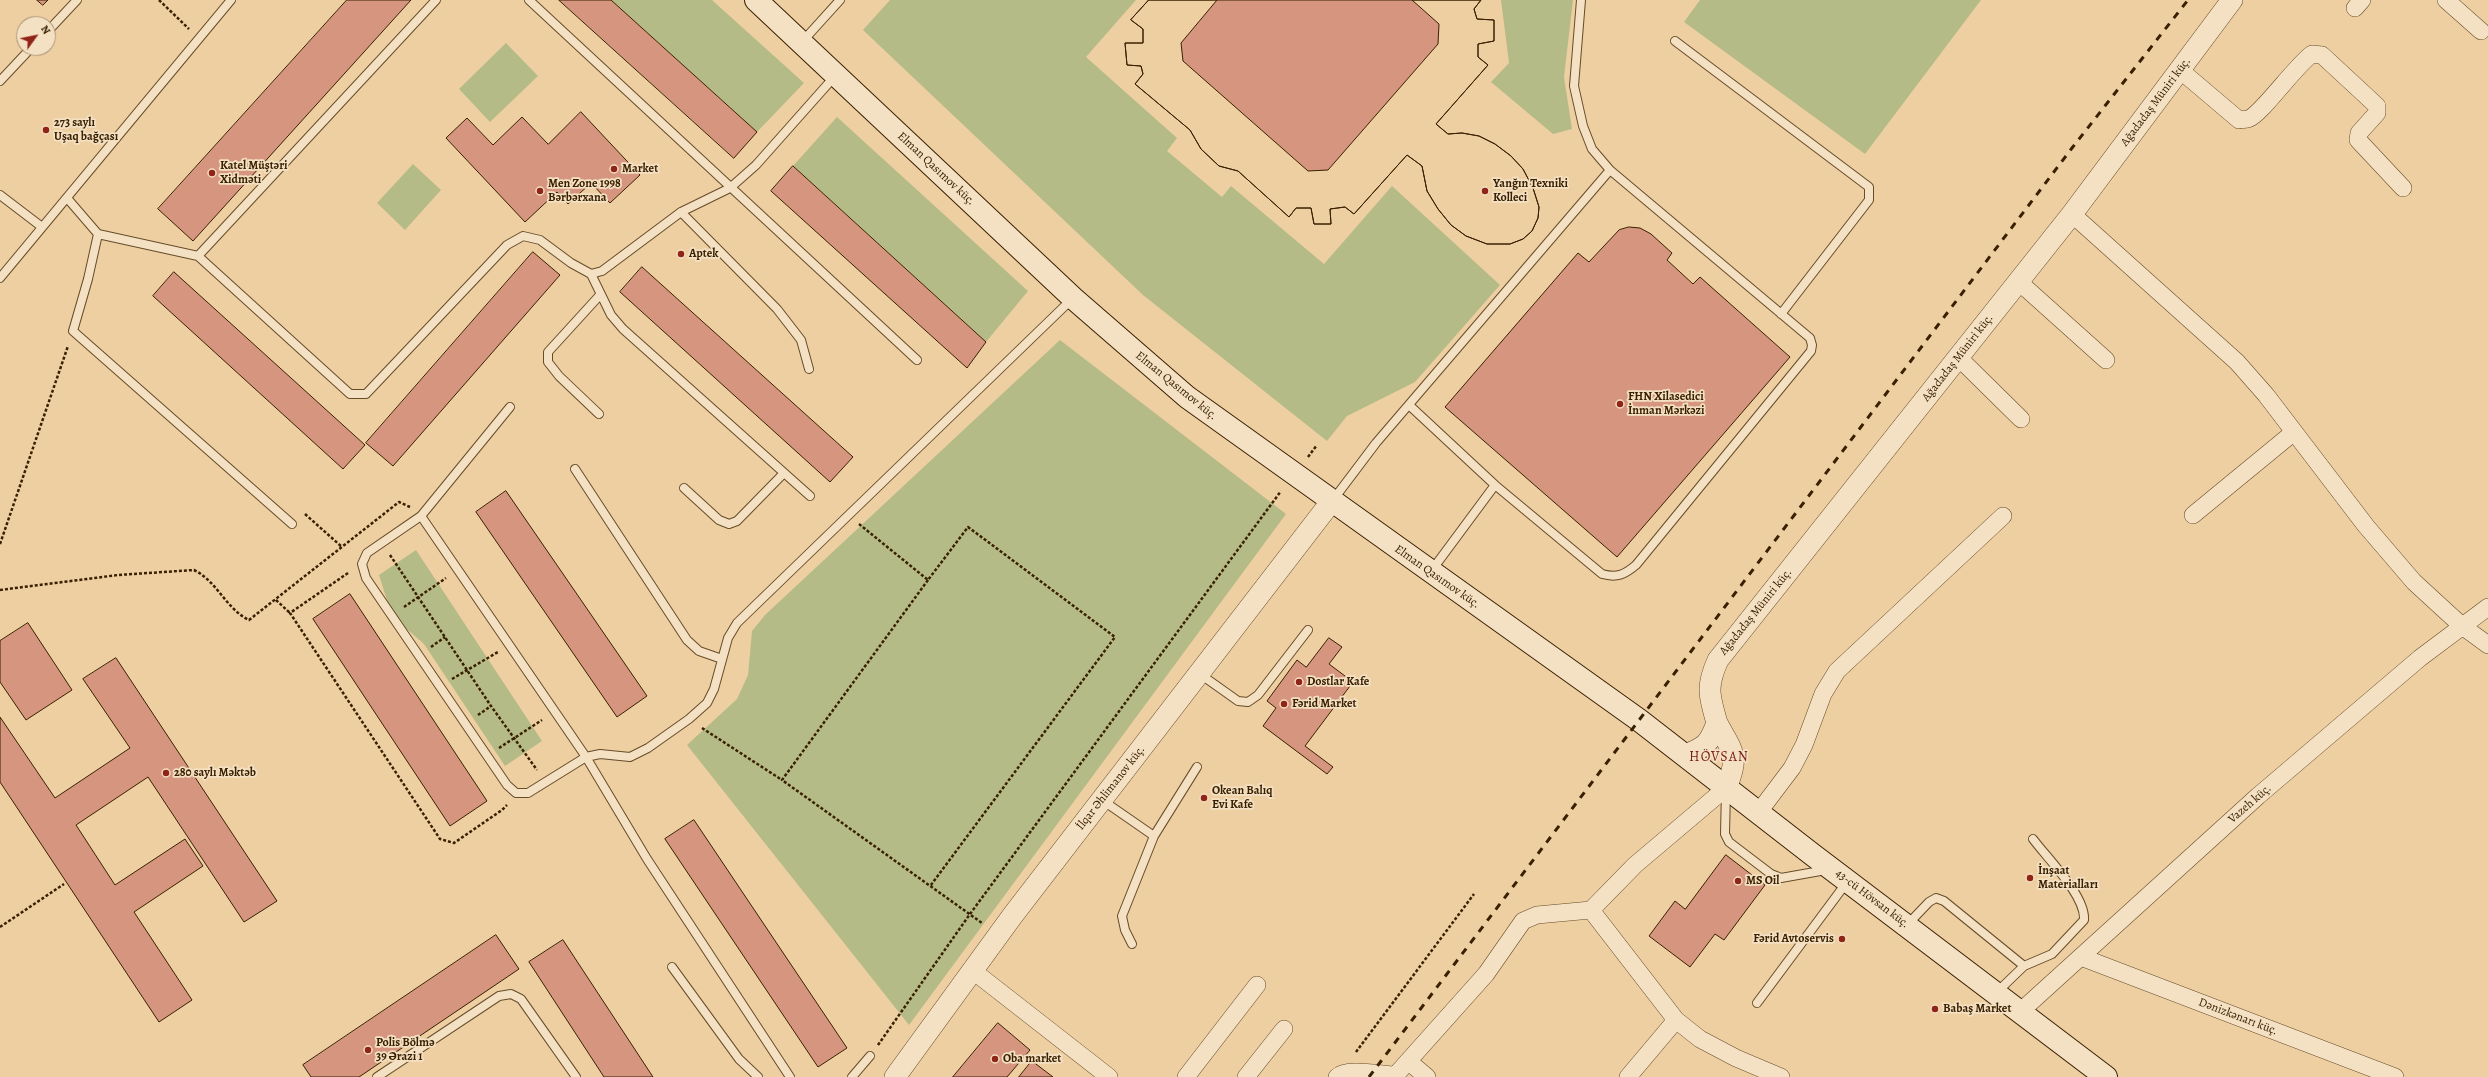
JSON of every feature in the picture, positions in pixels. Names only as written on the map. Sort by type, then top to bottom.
[{"type":"main road","name":"Elman Qasımov küç.","points":[[756,0],[1073,298],[1187,397],[1331,502],[1639,720]]},
{"type":"main road","name":"43-cü Hövsan küç.","points":[[1639,720],[1758,813],[1996,992],[2106,1077]]},
{"type":"street","name":"Ağadadaş Müniri küç.","points":[[1726,788],[1735,761],[1717,723],[1709,694],[1711,676],[1718,660],[2072,214],[2232,0]]},
{"type":"street","points":[[2446,0],[2481,31]]},
{"type":"street","points":[[2180,70],[2239,120],[2249,119],[2259,111],[2302,61],[2312,54],[2322,55],[2377,106],[2377,113],[2359,133],[2358,140],[2403,188]]},
{"type":"street","points":[[2072,214],[2237,362],[2294,432],[2366,526],[2410,577],[2462,626],[2488,646]]},
{"type":"street","points":[[2019,282],[2106,360]]},
{"type":"street","points":[[1959,358],[2021,419]]},
{"type":"street","points":[[2193,515],[2294,432]]},
{"type":"street","name":"İlqar Əhlimanov küç.","points":[[894,1077],[998,935],[1331,502]]},
{"type":"street","points":[[1758,813],[1792,768],[1804,745],[1823,694],[1837,671],[2003,516]]},
{"type":"street","name":"Vazeh küç.","points":[[2021,1011],[2258,796],[2462,626],[2488,607]]},
{"type":"street","points":[[1685,755],[1698,750],[1709,742],[1717,723]]},
{"type":"street","points":[[1339,1075],[1353,1071],[1395,1076],[1486,974],[1523,921],[1536,915],[1591,910],[1635,865],[1726,788]]},
{"type":"street","points":[[1591,910],[1676,1020],[1700,1039],[1761,1073],[1781,1077]]},
{"type":"street","name":"Dənizkənarı küç.","points":[[2081,957],[2395,1077]]},
{"type":"street","points":[[972,970],[1109,1077]]},
{"type":"street","points":[[1186,1077],[1257,985]]},
{"type":"street","points":[[1628,1077],[1676,1020]]},
{"type":"street","points":[[1246,1077],[1284,1029]]},
{"type":"street","points":[[1408,1061],[1427,1077]]},
{"type":"lane","points":[[56,23],[78,0]]},
{"type":"lane","points":[[0,278],[198,37],[231,0]]},
{"type":"lane","points":[[198,256],[436,0]]},
{"type":"lane","points":[[529,0],[917,360]]},
{"type":"lane","points":[[801,43],[840,0]]},
{"type":"lane","points":[[1409,405],[1495,485],[1602,574],[1614,577],[1624,575],[1636,565],[1810,351],[1812,345],[1810,338],[1610,170],[1592,149],[1583,126],[1574,86],[1581,0]]},
{"type":"lane","points":[[1675,41],[1869,187],[1869,200],[1781,314]]},
{"type":"lane","points":[[0,81],[23,56]]},
{"type":"lane","points":[[591,274],[602,271],[681,212],[730,188],[756,165],[836,75]]},
{"type":"lane","points":[[1331,502],[1376,443],[1610,170]]},
{"type":"lane","points":[[0,195],[42,227]]},
{"type":"lane","points":[[67,198],[98,234],[198,256],[350,394],[366,394],[507,245],[524,236],[540,240],[571,263],[591,274],[611,315],[624,329],[810,496]]},
{"type":"lane","points":[[681,212],[777,309],[801,340],[809,369]]},
{"type":"lane","points":[[98,234],[88,279],[73,331],[292,524]]},
{"type":"lane","points":[[599,414],[559,376],[548,362],[548,352],[600,295]]},
{"type":"lane","points":[[510,407],[421,516],[367,553],[362,564],[366,578],[507,785],[516,793],[528,793],[586,757],[600,754],[630,757],[648,748],[689,719],[707,703],[714,689],[728,638],[737,623],[773,586],[849,516],[1073,298]]},
{"type":"lane","points":[[575,469],[687,640],[699,650],[722,659]]},
{"type":"lane","points":[[684,488],[719,520],[729,524],[737,521],[784,473]]},
{"type":"lane","points":[[1430,572],[1495,485]]},
{"type":"lane","points":[[421,516],[586,757],[647,859],[790,1077]]},
{"type":"lane","points":[[1199,674],[1238,701],[1248,702],[1258,695],[1308,630]]},
{"type":"lane","points":[[1132,944],[1125,930],[1122,916],[1154,836],[1197,767]]},
{"type":"lane","points":[[1726,788],[1725,834],[1729,842],[1771,874],[1781,878],[1840,875]]},
{"type":"lane","points":[[1101,800],[1154,836]]},
{"type":"lane","points":[[1996,992],[2024,966],[2052,954],[2084,920],[2084,912],[2074,892],[2033,839]]},
{"type":"lane","points":[[1757,1003],[1840,875]]},
{"type":"lane","points":[[1906,925],[1929,902],[1936,898],[1944,901],[2024,966]]},
{"type":"lane","points":[[672,967],[739,1059],[758,1077]]},
{"type":"lane","points":[[377,1077],[499,996],[511,994],[522,999],[576,1077]]},
{"type":"lane","points":[[852,1077],[870,1056]]},
{"type":"path","points":[[158,0],[198,37]]},
{"type":"path","points":[[0,544],[73,331]]},
{"type":"path","points":[[870,1056],[970,914],[1317,445]]},
{"type":"path","points":[[0,590],[118,575],[194,570],[205,576],[239,616],[249,620],[399,502],[406,504],[421,516]]},
{"type":"path","points":[[849,516],[928,580]]},
{"type":"path","points":[[782,780],[968,527],[1115,637],[931,885]]},
{"type":"path","points":[[382,542],[491,706],[546,782]]},
{"type":"path","points":[[290,613],[362,564]]},
{"type":"path","points":[[392,616],[418,596],[458,571]]},
{"type":"path","points":[[276,600],[290,613],[440,839],[454,843],[502,810],[516,793]]},
{"type":"path","points":[[430,648],[445,637]]},
{"type":"path","points":[[440,687],[509,646]]},
{"type":"path","points":[[477,715],[491,706]]},
{"type":"path","points":[[499,748],[554,712]]},
{"type":"path","points":[[689,719],[782,780],[931,885],[998,935]]},
{"type":"path","points":[[0,927],[64,884]]},
{"type":"path","points":[[1339,1075],[1474,894]]},
{"type":"green space","points":[[611,0],[712,0],[804,83],[757,132]]},
{"type":"green space","points":[[890,0],[1136,0],[1086,57],[1177,138],[1167,151],[1222,197],[1231,186],[1324,264],[1392,186],[1500,285],[1415,382],[1347,416],[1327,441],[1143,295],[863,30]]},
{"type":"green space","points":[[1501,0],[1573,0],[1564,77],[1572,129],[1553,134],[1491,82],[1509,63]]},
{"type":"green space","points":[[1700,0],[1981,0],[1865,154],[1684,22]]},
{"type":"green space","points":[[506,43],[538,76],[490,122],[459,89]]},
{"type":"green space","points":[[837,117],[1028,291],[986,342],[793,166]]},
{"type":"green space","points":[[413,164],[441,190],[405,230],[377,203]]},
{"type":"green space","points":[[1060,340],[1286,514],[909,1025],[687,745],[737,699],[748,675],[752,631],[765,615]]},
{"type":"green space","points":[[416,550],[542,741],[505,766],[424,644],[392,616],[379,575]]},
{"type":"building","points":[[37,0],[48,0],[43,5]]},
{"type":"building","points":[[347,0],[411,0],[193,241],[158,209]]},
{"type":"building","points":[[559,0],[611,0],[757,132],[734,158]]},
{"type":"building","points":[[1149,0],[1217,0],[1181,43],[1183,61],[1308,171],[1328,170],[1438,44],[1439,24],[1412,0],[1481,0],[1474,9],[1477,19],[1494,20],[1494,41],[1478,44],[1478,57],[1488,65],[1436,124],[1448,134],[1462,133],[1479,136],[1495,144],[1511,156],[1523,169],[1533,188],[1539,207],[1538,218],[1532,231],[1523,239],[1510,244],[1487,244],[1466,236],[1451,225],[1438,209],[1427,191],[1422,166],[1407,155],[1354,214],[1345,207],[1330,209],[1331,224],[1314,224],[1311,208],[1296,208],[1289,217],[1238,171],[1219,166],[1201,149],[1190,130],[1135,84],[1143,74],[1141,66],[1127,65],[1125,43],[1143,43],[1143,29],[1131,20]]},
{"type":"building","points":[[1149,0],[1481,0],[1474,9],[1477,19],[1494,20],[1494,41],[1478,44],[1478,57],[1488,65],[1436,124],[1448,134],[1462,133],[1479,136],[1495,144],[1511,156],[1523,169],[1533,188],[1539,207],[1538,218],[1532,231],[1523,239],[1510,244],[1487,244],[1466,236],[1451,225],[1438,209],[1427,191],[1422,166],[1407,155],[1354,214],[1345,207],[1330,209],[1331,224],[1314,224],[1311,208],[1296,208],[1289,217],[1238,171],[1219,166],[1201,149],[1190,130],[1135,84],[1143,74],[1141,66],[1127,65],[1125,43],[1143,43],[1143,29],[1131,20]]},
{"type":"building","points":[[581,112],[640,175],[610,203],[591,183],[568,204],[557,192],[525,222],[446,138],[467,118],[493,145],[522,117],[548,144]]},
{"type":"building","points":[[793,166],[986,342],[967,368],[771,191]]},
{"type":"building","points":[[1629,227],[1640,228],[1651,234],[1672,253],[1667,260],[1693,284],[1700,277],[1790,357],[1617,557],[1445,407],[1578,253],[1589,262],[1619,230]]},
{"type":"building","points":[[533,252],[560,275],[393,466],[366,443]]},
{"type":"building","points":[[642,267],[853,457],[830,482],[620,292]]},
{"type":"building","points":[[174,272],[365,445],[343,469],[153,296]]},
{"type":"building","points":[[506,491],[647,696],[617,717],[476,512]]},
{"type":"building","points":[[350,594],[487,801],[450,826],[313,619]]},
{"type":"building","points":[[28,623],[72,690],[26,720],[0,682],[0,641]]},
{"type":"building","points":[[1329,638],[1342,647],[1329,664],[1353,682],[1305,746],[1333,767],[1327,774],[1263,726],[1276,708],[1267,701],[1297,660],[1306,667]]},
{"type":"building","points":[[116,658],[277,901],[244,922],[148,777],[76,825],[115,885],[185,839],[203,866],[134,912],[192,1000],[159,1022],[0,782],[0,717],[55,798],[130,748],[83,679]]},
{"type":"building","points":[[694,820],[847,1048],[818,1067],[665,839]]},
{"type":"building","points":[[1726,855],[1765,885],[1724,940],[1715,934],[1690,967],[1649,936],[1675,901],[1685,909]]},
{"type":"building","points":[[496,935],[519,969],[359,1077],[311,1077],[303,1065]]},
{"type":"building","points":[[563,940],[653,1077],[604,1077],[529,962]]},
{"type":"building","points":[[998,1023],[1030,1050],[1007,1077],[953,1077]]},
{"type":"building","points":[[1032,1061],[1053,1077],[1019,1077]]},
{"type":"railway","points":[[1369,1077],[2072,148],[2188,0]]},
{"type":"place","name":"273 saylı Uşaq bağçası","points":[[46,130]]},
{"type":"place","name":"Market","points":[[614,169]]},
{"type":"place","name":"Katel Müştəri Xidməti","points":[[212,173]]},
{"type":"place","name":"Men Zone 1998 Bərbərxana","points":[[540,191]]},
{"type":"place","name":"Yanğın Texniki Kolleci","points":[[1485,191]]},
{"type":"place","name":"Aptek","points":[[681,254]]},
{"type":"place","name":"FHN Xilasedici İnman Mərkəzi","points":[[1620,404]]},
{"type":"place","name":"Dostlar Kafe","points":[[1299,682]]},
{"type":"place","name":"Fərid Market","points":[[1284,704]]},
{"type":"place","name":"280 saylı Məktəb","points":[[166,773]]},
{"type":"place","name":"Okean Balıq Evi Kafe","points":[[1204,798]]},
{"type":"place","name":"İnşaat Materialları","points":[[2030,878]]},
{"type":"place","name":"MS Oil","points":[[1738,881]]},
{"type":"place","name":"Fərid Avtoservis","points":[[1842,939]]},
{"type":"place","name":"Babaş Market","points":[[1935,1009]]},
{"type":"place","name":"Polis Bölmə 39 Ərazi 1","points":[[368,1050]]},
{"type":"place","name":"Oba market","points":[[995,1059]]},
{"type":"district","name":"HÖVSAN","points":[[1719,758]]}]
